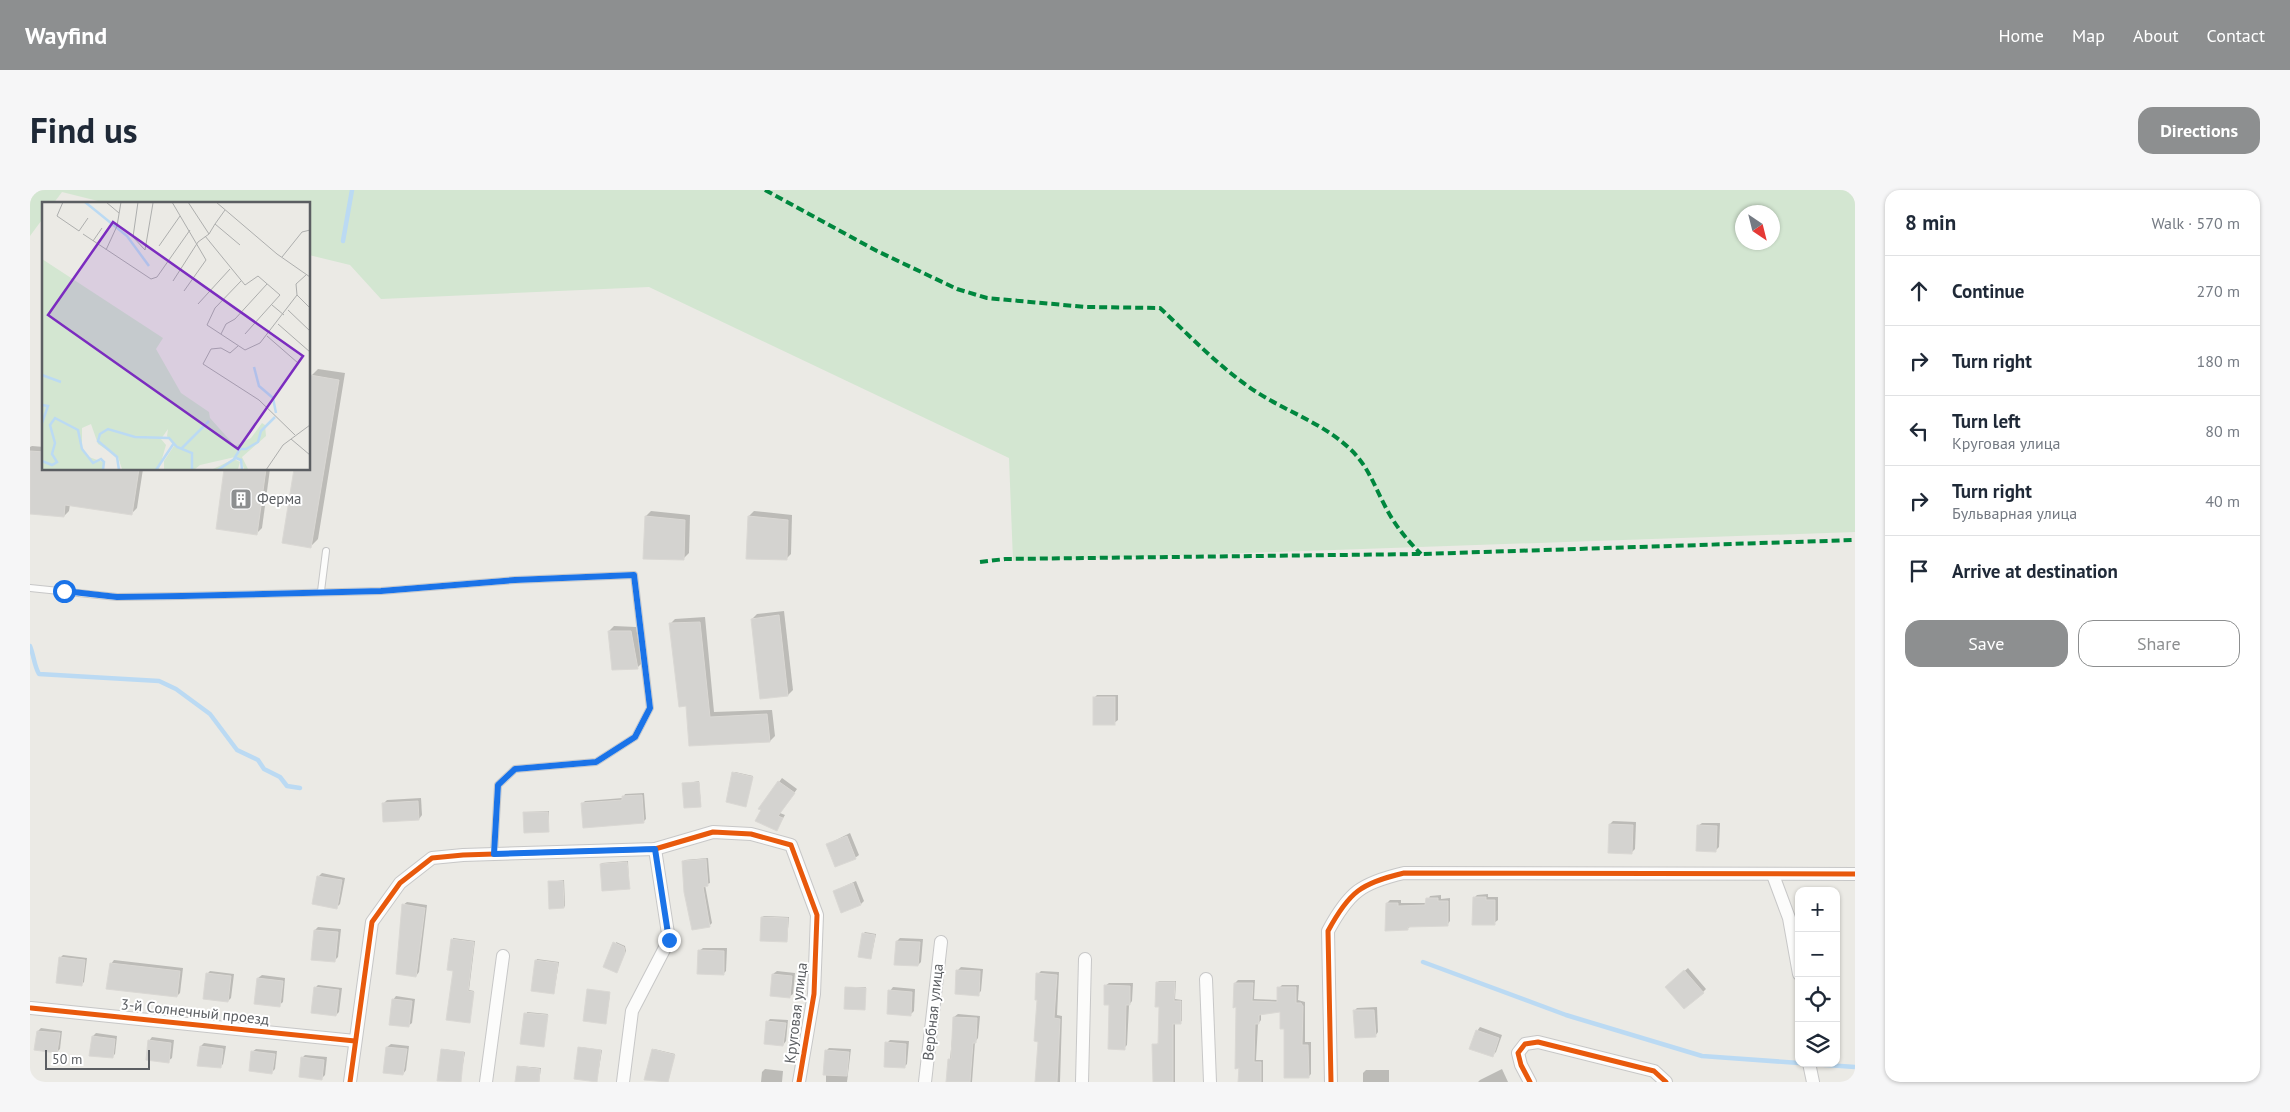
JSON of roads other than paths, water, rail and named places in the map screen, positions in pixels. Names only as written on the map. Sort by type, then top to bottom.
[{"type":"street","name":"Круговая улица","points":[[350,1082],[372,922],[400,882],[432,858],[655,849],[713,832],[751,834],[791,845],[817,915],[814,994],[800,1082]]},
{"type":"street","points":[[623,1082],[632,1011],[669,940],[655,849]]},
{"type":"street","points":[[1331,1082],[1328,931],[1340,910],[1356,891],[1375,880],[1404,873],[1855,874]]},
{"type":"street","points":[[1773,875],[1789,918],[1795,952]]},
{"type":"street","name":"Вербная улица","points":[[925,1082],[941,942]]},
{"type":"street","points":[[486,1082],[502,956]]},
{"type":"street","points":[[1082,1082],[1085,959]]},
{"type":"street","points":[[1206,979],[1210,1082]]},
{"type":"street","name":"3-й Солнечный проезд","points":[[32,1008],[355,1042]]},
{"type":"street","points":[[1530,1082],[1521,1065],[1518,1053],[1525,1044],[1538,1042],[1654,1071],[1666,1082]]},
{"type":"lane","points":[[321,591],[326,551]]},
{"type":"lane","points":[[30,588],[117,597],[381,591],[515,580],[634,575],[650,708],[639,730],[635,737],[596,762],[515,769],[498,785],[494,854]]},
{"type":"waterway","points":[[343,241],[352,190]]},
{"type":"waterway","points":[[30,646],[39,674],[159,681],[176,689],[210,714],[237,750],[258,760],[264,769],[280,777],[287,786],[300,788]]},
{"type":"waterway","points":[[1423,962],[1566,1015],[1702,1056],[1795,1063]]},
{"type":"waterway","points":[[1840,1066],[1855,1067]]},
{"type":"place","name":"Ферма","points":[[241,499]]}]
